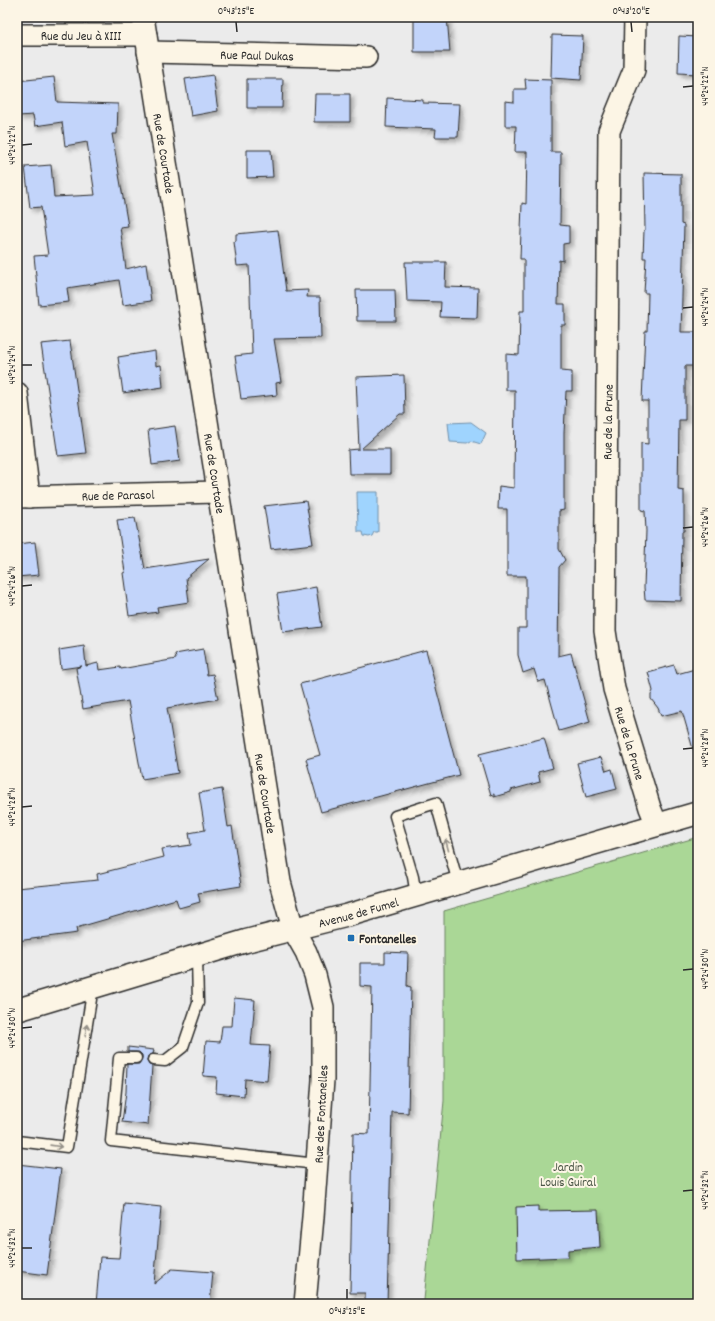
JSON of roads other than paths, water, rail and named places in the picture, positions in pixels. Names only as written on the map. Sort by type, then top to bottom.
[{"type":"main road","name":"Avenue de Fumel","points":[[17,1010],[246,941],[349,915],[698,813]]},
{"type":"street","name":"Rue de la Prune","points":[[635,17],[634,70],[609,131],[605,631],[614,689],[650,808],[657,825]]},
{"type":"street","name":"Rue du Jeu à XIII","points":[[17,35],[146,35]]},
{"type":"street","name":"Rue Paul Dukas","points":[[146,35],[366,57]]},
{"type":"street","name":"Rue de Courtade","points":[[146,35],[280,882],[293,929]]},
{"type":"street","points":[[17,393],[23,497]]},
{"type":"street","name":"Rue de Parasol","points":[[23,497],[218,492]]},
{"type":"street","name":"Rue des Fontanelles","points":[[293,929],[306,952],[315,975],[323,1007],[323,1080],[306,1304]]},
{"type":"lane","points":[[416,895],[396,816],[436,803],[458,883]]},
{"type":"lane","points":[[153,1060],[165,1061],[183,1047],[198,1003],[197,956]]},
{"type":"lane","points":[[17,1141],[67,1147],[94,987]]},
{"type":"lane","points":[[136,1058],[119,1058],[111,1141],[317,1164]]},
{"type":"water","points":[[471,422],[486,433],[481,444],[471,441],[467,443],[450,442],[448,423]]},
{"type":"water","points":[[357,492],[378,492],[378,532],[374,532],[372,536],[369,537],[364,536],[363,532],[358,532]]},
{"type":"place","name":"Fontanelles","points":[[351,938]]},
{"type":"park label","name":"Jardin Louis Guiral","points":[[568,1174]]}]
